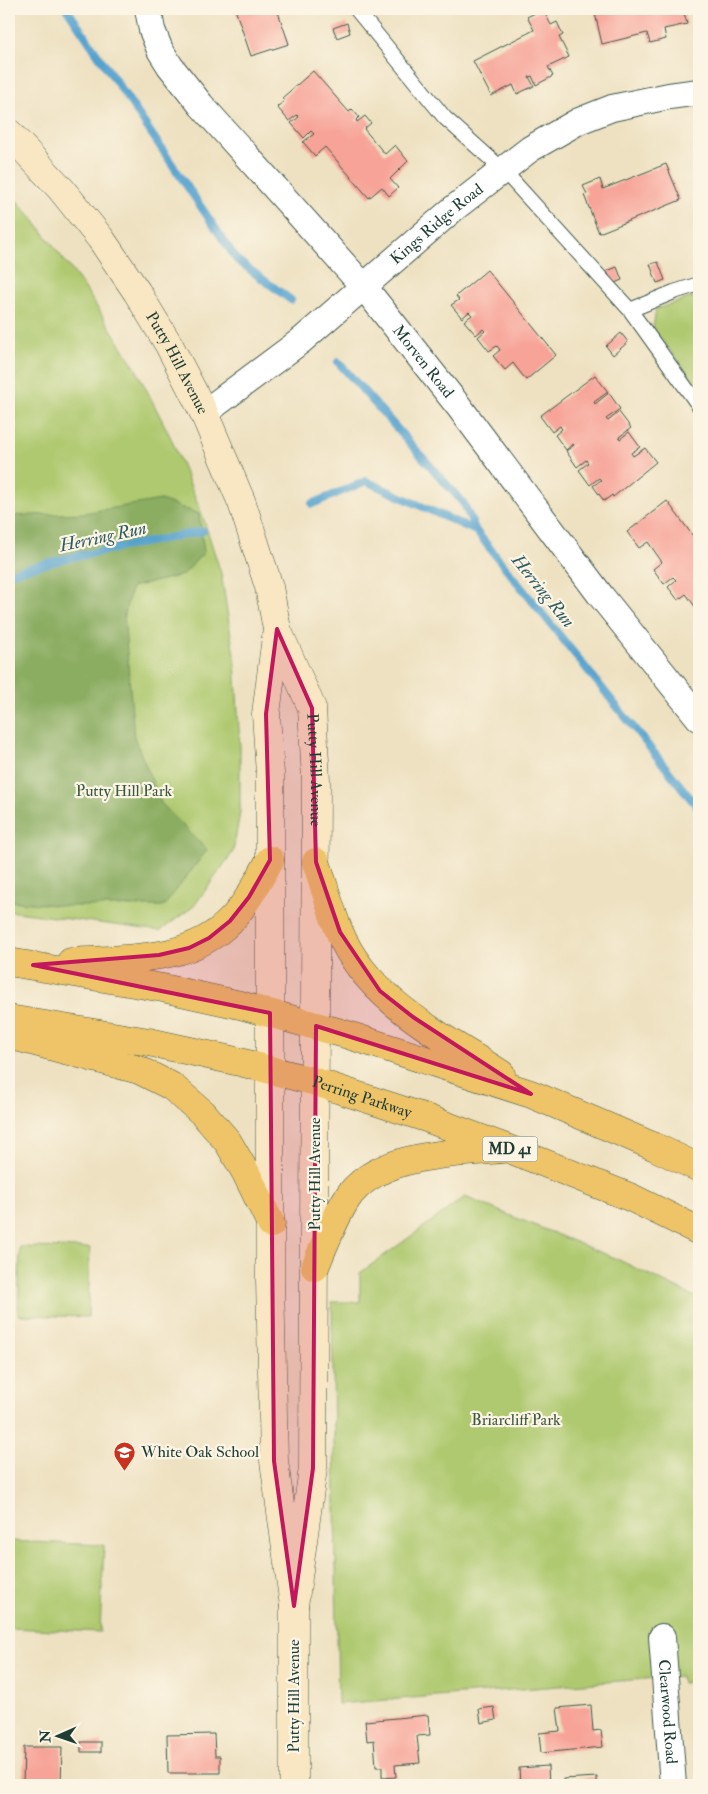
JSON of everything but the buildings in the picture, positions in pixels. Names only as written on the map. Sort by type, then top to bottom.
[{"type":"main road","name":"Putty Hill Avenue","points":[[9,133],[62,190],[101,239],[160,329],[226,460],[242,503],[266,580],[277,629],[312,708],[316,780],[313,1468],[294,1606],[294,1785]]},
{"type":"main road","name":"Putty Hill Avenue","points":[[277,629],[266,714],[270,774],[270,1069],[274,1461],[294,1606]]},
{"type":"main road","points":[[21,963],[159,955],[189,948],[209,938],[230,921],[249,897],[270,860]]},
{"type":"main road","points":[[316,862],[340,932],[358,963],[380,990],[413,1017],[531,1094]]},
{"type":"main road","points":[[21,963],[163,988],[270,1013],[316,1026],[531,1094],[699,1168]]},
{"type":"main road","name":"Perring Parkway","points":[[9,1019],[149,1042],[270,1069],[316,1082],[426,1118],[509,1148],[632,1198],[699,1231]]},
{"type":"main road","points":[[9,1035],[139,1070],[171,1086],[203,1113],[228,1142],[246,1173],[271,1224]]},
{"type":"main road","points":[[315,1267],[346,1199],[364,1180],[387,1167],[425,1157],[509,1148]]},
{"type":"street","name":"Morven Road","points":[[148,9],[152,30],[160,50],[170,66],[201,105],[364,287],[460,408],[601,596],[699,718]]},
{"type":"street","name":"Kings Ridge Road","points":[[204,413],[302,340],[453,209],[530,149],[579,122],[612,108],[699,92]]},
{"type":"street","name":"Clearwood Road","points":[[662,1637],[673,1785]]},
{"type":"lane","points":[[356,9],[445,118],[503,170],[630,310],[699,406]]},
{"type":"lane","points":[[630,310],[699,284]]},
{"type":"highlighted area","points":[[277,629],[312,708],[316,862],[340,932],[380,991],[413,1017],[531,1094],[316,1026],[313,1468],[294,1606],[274,1461],[270,1013],[33,965],[159,955],[189,948],[209,938],[230,921],[249,897],[270,860],[266,714]]},
{"type":"green space","name":"Putty Hill Park","points":[[9,192],[34,220],[83,285],[135,367],[170,436],[201,511],[221,573],[235,661],[240,747],[240,812],[233,852],[194,906],[160,931],[9,911]]},
{"type":"green space","points":[[699,295],[699,388],[653,328],[656,309]]},
{"type":"green space","points":[[161,500],[199,514],[204,552],[183,575],[132,587],[124,615],[134,737],[161,803],[207,850],[164,906],[65,906],[9,901],[9,516],[84,513]]},
{"type":"green space","name":"Briarcliff Park","points":[[465,1197],[617,1259],[699,1299],[699,1681],[682,1683],[681,1676],[338,1704],[332,1302],[360,1302],[360,1273]]},
{"type":"green space","points":[[20,1247],[90,1248],[88,1317],[18,1315]]},
{"type":"green space","points":[[9,1541],[104,1545],[100,1632],[9,1628]]},
{"type":"waterway","points":[[67,9],[237,260],[291,300]]},
{"type":"waterway","points":[[338,362],[464,504],[476,531]]},
{"type":"waterway","name":"Herring Run","points":[[312,504],[366,481],[476,531],[699,809]]},
{"type":"waterway","name":"Herring Run","points":[[9,573],[68,558],[203,531]]},
{"type":"place","name":"White Oak School","points":[[125,1471]]}]
